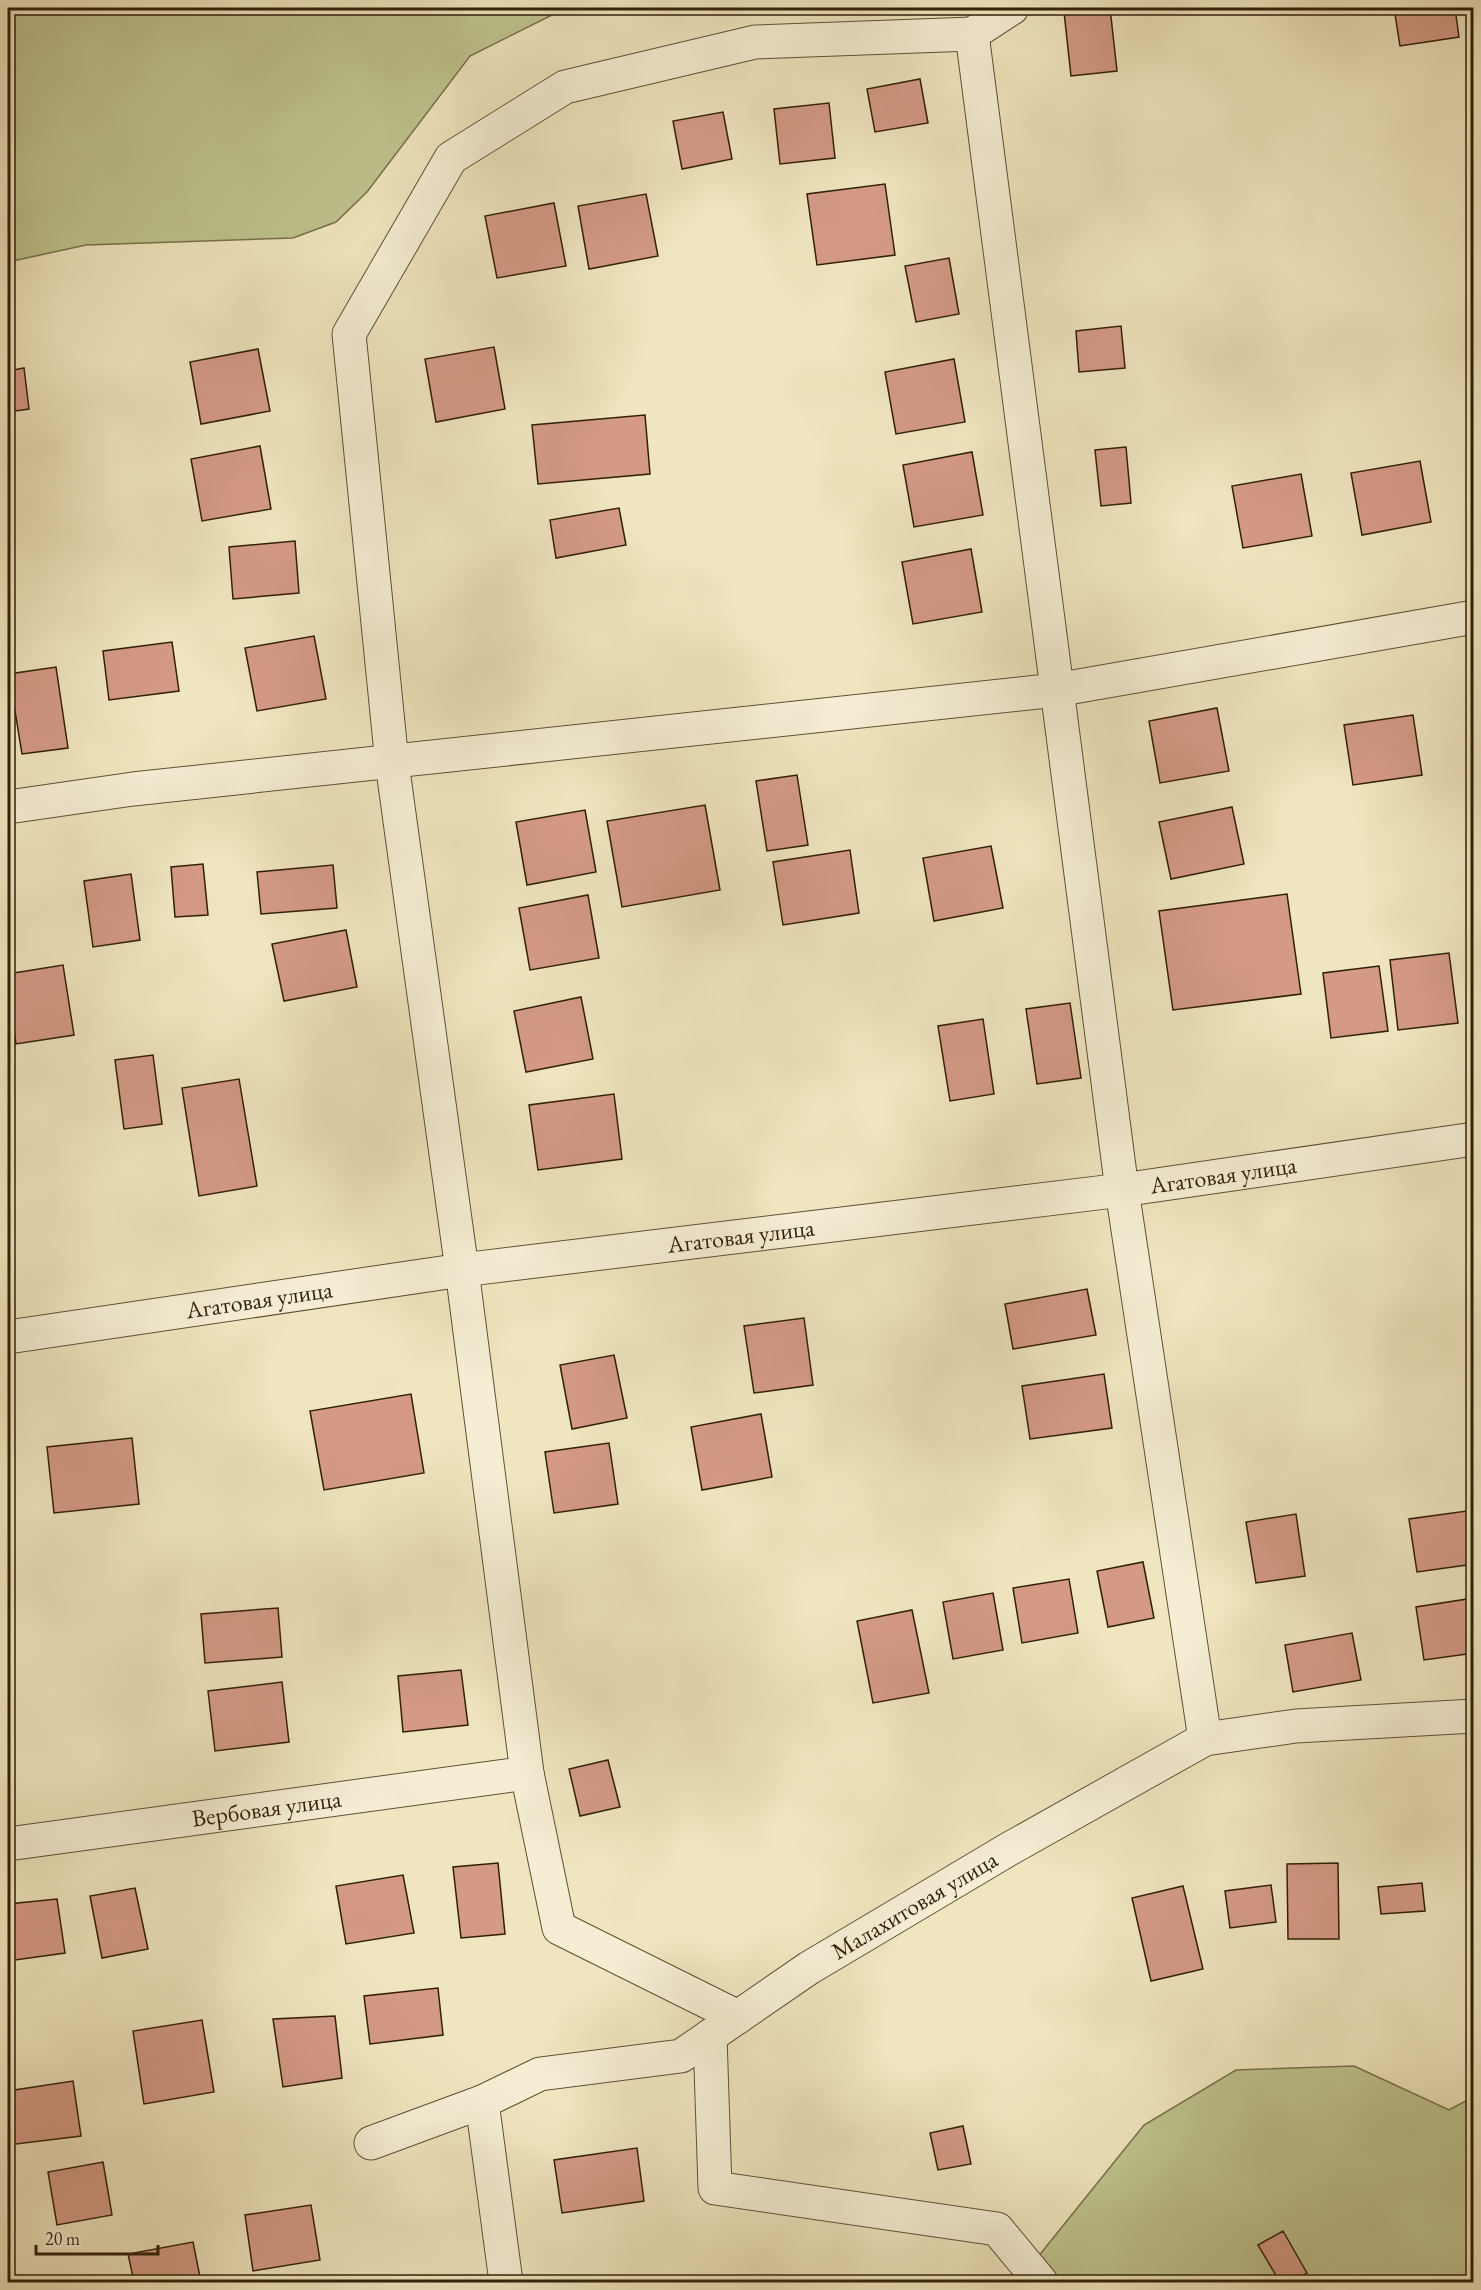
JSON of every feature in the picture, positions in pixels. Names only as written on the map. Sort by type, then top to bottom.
[{"type":"street","points":[[738,2017],[558,1928],[527,1773],[462,1270],[392,763],[349,334],[452,158],[566,87],[755,42],[972,34],[1012,8]]},
{"type":"street","points":[[972,34],[1122,1190],[1205,1739]]},
{"type":"street","points":[[8,807],[133,789],[1056,690],[1473,617]]},
{"type":"street","name":"Агатовая улица","points":[[8,1337],[462,1270],[1122,1190],[1473,1139]]},
{"type":"street","name":"Малахитовая улица","points":[[370,2143],[482,2102],[540,2074],[681,2056],[809,1968],[999,1855],[1205,1739],[1296,1726],[1473,1716]]},
{"type":"street","name":"Вербовая улица","points":[[8,1844],[527,1773]]},
{"type":"street","points":[[710,2036],[715,2188],[998,2229],[1041,2283]]},
{"type":"street","points":[[482,2102],[507,2283]]},
{"type":"green space","points":[[8,8],[566,8],[470,56],[367,192],[336,222],[293,238],[86,245],[8,262]]},
{"type":"green space","points":[[1354,2066],[1449,2110],[1473,2097],[1473,2282],[1045,2282],[1029,2268],[1144,2125],[1236,2070]]},
{"type":"building","points":[[1110,8],[1117,71],[1071,76],[1064,12]]},
{"type":"building","points":[[1394,8],[1455,8],[1459,37],[1400,46]]},
{"type":"building","points":[[920,79],[928,123],[875,132],[867,89]]},
{"type":"building","points":[[829,103],[835,158],[780,164],[774,109]]},
{"type":"building","points":[[723,112],[732,159],[682,169],[673,121]]},
{"type":"building","points":[[885,184],[895,255],[817,265],[807,194]]},
{"type":"building","points":[[646,194],[658,256],[589,269],[578,206]]},
{"type":"building","points":[[554,203],[566,266],[497,278],[485,216]]},
{"type":"building","points":[[949,258],[959,314],[916,322],[905,266]]},
{"type":"building","points":[[1121,326],[1125,368],[1079,372],[1076,331]]},
{"type":"building","points":[[494,347],[505,409],[436,422],[425,359]]},
{"type":"building","points":[[258,349],[270,411],[201,424],[190,362]]},
{"type":"building","points":[[954,359],[965,422],[896,434],[885,372]]},
{"type":"building","points":[[24,368],[29,409],[8,412],[8,371]]},
{"type":"building","points":[[645,415],[650,474],[538,484],[532,425]]},
{"type":"building","points":[[260,446],[271,509],[202,521],[191,459]]},
{"type":"building","points":[[1126,447],[1131,503],[1101,506],[1095,450]]},
{"type":"building","points":[[972,452],[983,515],[914,527],[903,465]]},
{"type":"building","points":[[1420,461],[1431,522],[1362,535],[1351,473]]},
{"type":"building","points":[[1301,474],[1312,536],[1243,548],[1232,486]]},
{"type":"building","points":[[619,508],[626,545],[556,558],[550,520]]},
{"type":"building","points":[[295,541],[299,593],[233,599],[229,547]]},
{"type":"building","points":[[971,549],[982,612],[913,624],[902,562]]},
{"type":"building","points":[[314,636],[326,699],[257,711],[245,648]]},
{"type":"building","points":[[172,642],[179,691],[109,700],[103,651]]},
{"type":"building","points":[[56,667],[68,748],[22,754],[9,674]]},
{"type":"building","points":[[1217,708],[1229,771],[1160,783],[1149,721]]},
{"type":"building","points":[[1413,715],[1422,775],[1353,785],[1344,725]]},
{"type":"building","points":[[797,775],[808,845],[767,851],[756,781]]},
{"type":"building","points":[[705,805],[720,890],[622,907],[607,821]]},
{"type":"building","points":[[1232,807],[1244,864],[1171,879],[1159,822]]},
{"type":"building","points":[[585,810],[596,872],[527,885],[516,822]]},
{"type":"building","points":[[991,846],[1003,908],[934,921],[923,858]]},
{"type":"building","points":[[850,850],[859,913],[783,925],[773,862]]},
{"type":"building","points":[[203,864],[208,915],[175,917],[171,867]]},
{"type":"building","points":[[333,865],[337,908],[261,914],[257,872]]},
{"type":"building","points":[[131,874],[140,940],[93,947],[84,881]]},
{"type":"building","points":[[1287,894],[1301,994],[1173,1010],[1159,911]]},
{"type":"building","points":[[588,895],[599,958],[530,970],[519,908]]},
{"type":"building","points":[[346,930],[357,987],[284,1001],[272,944]]},
{"type":"building","points":[[1449,953],[1458,1023],[1398,1030],[1390,960]]},
{"type":"building","points":[[63,965],[74,1035],[16,1044],[8,974]]},
{"type":"building","points":[[1379,966],[1388,1031],[1331,1038],[1323,973]]},
{"type":"building","points":[[581,997],[593,1059],[526,1072],[514,1011]]},
{"type":"building","points":[[1070,1003],[1081,1078],[1037,1084],[1026,1009]]},
{"type":"building","points":[[983,1019],[994,1094],[950,1101],[938,1026]]},
{"type":"building","points":[[153,1055],[162,1124],[124,1129],[115,1060]]},
{"type":"building","points":[[239,1079],[257,1186],[199,1196],[182,1088]]},
{"type":"building","points":[[614,1094],[622,1159],[538,1170],[529,1105]]},
{"type":"building","points":[[1087,1289],[1096,1335],[1013,1349],[1005,1304]]},
{"type":"building","points":[[804,1318],[813,1385],[754,1393],[744,1326]]},
{"type":"building","points":[[614,1355],[627,1418],[572,1429],[560,1365]]},
{"type":"building","points":[[1104,1374],[1112,1428],[1030,1439],[1022,1386]]},
{"type":"building","points":[[411,1394],[424,1473],[324,1490],[310,1411]]},
{"type":"building","points":[[761,1414],[772,1477],[702,1490],[691,1427]]},
{"type":"building","points":[[132,1438],[139,1504],[54,1513],[47,1447]]},
{"type":"building","points":[[609,1443],[618,1504],[554,1513],[545,1452]]},
{"type":"building","points":[[1474,1510],[1474,1564],[1417,1572],[1409,1519]]},
{"type":"building","points":[[1296,1514],[1305,1576],[1256,1583],[1246,1522]]},
{"type":"building","points":[[1143,1562],[1154,1618],[1108,1627],[1097,1571]]},
{"type":"building","points":[[1069,1579],[1078,1633],[1022,1643],[1013,1588]]},
{"type":"building","points":[[993,1593],[1003,1650],[953,1659],[943,1602]]},
{"type":"building","points":[[1474,1598],[1474,1653],[1424,1660],[1416,1607]]},
{"type":"building","points":[[278,1608],[282,1657],[205,1663],[201,1614]]},
{"type":"building","points":[[912,1610],[929,1693],[873,1703],[857,1621]]},
{"type":"building","points":[[1352,1633],[1361,1680],[1293,1692],[1285,1645]]},
{"type":"building","points":[[461,1670],[468,1725],[403,1732],[398,1676]]},
{"type":"building","points":[[282,1682],[289,1742],[215,1751],[208,1691]]},
{"type":"building","points":[[608,1760],[620,1807],[580,1816],[569,1769]]},
{"type":"building","points":[[498,1863],[505,1934],[461,1938],[453,1867]]},
{"type":"building","points":[[1338,1863],[1339,1939],[1288,1939],[1287,1864]]},
{"type":"building","points":[[403,1875],[414,1933],[346,1944],[336,1886]]},
{"type":"building","points":[[1422,1883],[1425,1911],[1381,1914],[1378,1887]]},
{"type":"building","points":[[1271,1885],[1276,1922],[1230,1928],[1225,1891]]},
{"type":"building","points":[[1183,1886],[1203,1969],[1151,1981],[1132,1898]]},
{"type":"building","points":[[135,1888],[148,1949],[102,1958],[90,1896]]},
{"type":"building","points":[[57,1899],[65,1953],[8,1961],[8,1904]]},
{"type":"building","points":[[438,1988],[443,2035],[370,2044],[364,1996]]},
{"type":"building","points":[[335,2016],[342,2078],[283,2087],[273,2019]]},
{"type":"building","points":[[202,2020],[214,2092],[144,2104],[133,2031]]},
{"type":"building","points":[[73,2081],[81,2136],[8,2145],[8,2091]]},
{"type":"building","points":[[963,2126],[971,2164],[938,2170],[930,2133]]},
{"type":"building","points":[[637,2148],[644,2201],[562,2213],[554,2160]]},
{"type":"building","points":[[103,2162],[112,2215],[57,2225],[48,2172]]},
{"type":"building","points":[[311,2205],[320,2260],[253,2271],[245,2215]]},
{"type":"building","points":[[1283,2231],[1307,2273],[1291,2282],[1280,2282],[1258,2245]]},
{"type":"building","points":[[193,2242],[201,2282],[134,2282],[128,2254]]}]
